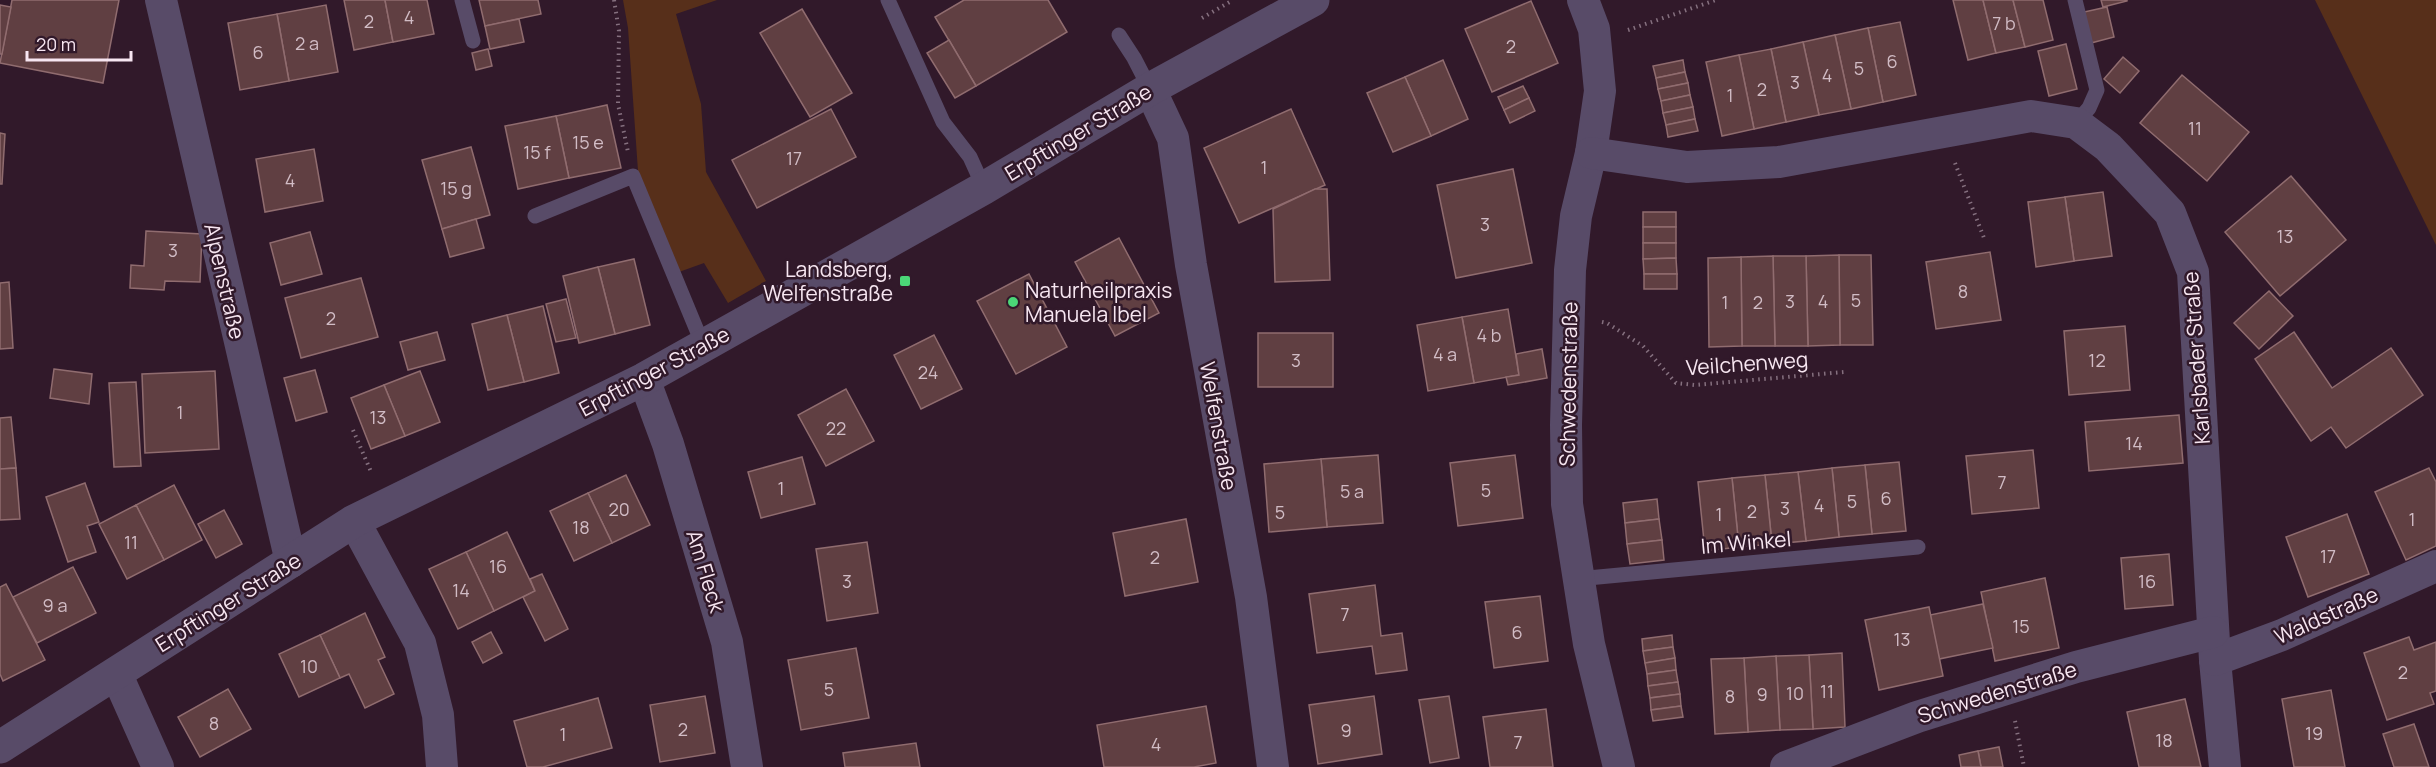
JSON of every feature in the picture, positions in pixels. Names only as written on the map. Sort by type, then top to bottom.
[{"type":"street","name":"Alpenstraße","points":[[161,0],[291,562]]},
{"type":"street","name":"Erpftinger Straße","points":[[2,740],[116,673],[354,521],[644,379],[984,188],[1150,89],[1313,0]]},
{"type":"street","name":"Schwedenstraße","points":[[1583,0],[1594,29],[1599,91],[1591,153],[1576,216],[1568,320],[1566,504],[1589,644],[1619,767]]},
{"type":"street","name":"Welfenstraße","points":[[1150,89],[1173,138],[1193,277],[1251,597],[1273,767]]},
{"type":"street","name":"Karlsbader Straße","points":[[1591,153],[1687,167],[1779,162],[2031,116],[2076,123],[2108,147],[2170,213],[2193,272],[2214,646],[2225,767]]},
{"type":"street","name":"Am Fleck","points":[[644,379],[668,444],[727,642],[747,767]]},
{"type":"street","points":[[354,521],[420,643],[438,715],[442,767]]},
{"type":"street","name":"Waldstraße","points":[[2214,646],[2282,635],[2436,566]]},
{"type":"street","name":"Schwedenstraße","points":[[1786,767],[1917,717],[2076,667],[2214,646]]},
{"type":"street","points":[[116,673],[158,767]]},
{"type":"lane","points":[[462,0],[473,41]]},
{"type":"lane","points":[[888,0],[943,122],[970,157],[984,188]]},
{"type":"lane","points":[[2075,0],[2097,90],[2089,108],[2076,123]]},
{"type":"lane","points":[[1119,35],[1150,89]]},
{"type":"lane","points":[[535,216],[633,176],[703,345]]},
{"type":"lane","name":"Im Winkel","points":[[1577,579],[1918,547]]},
{"type":"path","points":[[614,0],[619,31],[618,104],[633,176]]},
{"type":"path","points":[[1596,41],[1716,0]]},
{"type":"path","points":[[1943,133],[1984,238]]},
{"type":"path","name":"Veilchenweg","points":[[1568,320],[1607,323],[1643,346],[1676,383],[1695,386],[1844,372]]},
{"type":"path","points":[[353,430],[386,506]]},
{"type":"path","points":[[2009,688],[2024,767]]},
{"type":"shaded area","points":[[623,0],[717,0],[676,14],[701,104],[706,172],[766,281],[728,303],[704,263],[679,272],[638,171],[628,28]]},
{"type":"shaded area","points":[[2315,0],[2436,0],[2436,245]]},
{"type":"building","points":[[12,0],[119,0],[103,83],[0,63]]},
{"type":"building","points":[[344,0],[385,0],[393,42],[354,50]]},
{"type":"building","points":[[385,0],[427,0],[434,34],[393,42]]},
{"type":"building","points":[[479,0],[538,0],[541,14],[485,26]]},
{"type":"building","points":[[964,0],[1048,0],[1067,32],[976,86],[935,17]]},
{"type":"building","points":[[1953,0],[1983,0],[1996,53],[1968,60]]},
{"type":"building","points":[[1983,0],[2013,0],[2025,47],[1996,53]]},
{"type":"building","points":[[2013,0],[2043,0],[2053,40],[2025,47]]},
{"type":"building","points":[[2101,0],[2127,0],[2127,1],[2103,7]]},
{"type":"building","points":[[1531,1],[1558,63],[1492,92],[1465,29]]},
{"type":"building","points":[[0,5],[11,7],[2,54],[0,54]]},
{"type":"building","points":[[326,5],[338,72],[289,81],[277,14]]},
{"type":"building","points":[[2107,7],[2114,37],[2091,43],[2084,12]]},
{"type":"building","points":[[802,9],[852,93],[810,117],[760,33]]},
{"type":"building","points":[[277,14],[289,81],[240,90],[228,23]]},
{"type":"building","points":[[519,19],[524,42],[490,49],[485,26]]},
{"type":"building","points":[[1900,22],[1916,95],[1883,102],[1868,28]]},
{"type":"building","points":[[1868,28],[1883,102],[1851,109],[1835,35]]},
{"type":"building","points":[[1835,35],[1851,109],[1819,115],[1803,42]]},
{"type":"building","points":[[949,40],[976,86],[955,98],[927,53]]},
{"type":"building","points":[[1803,42],[1819,115],[1786,122],[1771,49]]},
{"type":"building","points":[[2066,44],[2077,89],[2049,96],[2038,51]]},
{"type":"building","points":[[488,49],[492,66],[476,70],[472,53]]},
{"type":"building","points":[[1771,49],[1786,122],[1754,129],[1739,55]]},
{"type":"building","points":[[1739,55],[1754,129],[1722,136],[1706,62]]},
{"type":"building","points":[[2123,57],[2139,71],[2120,93],[2104,79]]},
{"type":"building","points":[[1443,60],[1468,119],[1431,136],[1405,77]]},
{"type":"building","points":[[1683,60],[1685,72],[1656,78],[1653,66]]},
{"type":"building","points":[[1685,72],[1688,83],[1658,89],[1656,78]]},
{"type":"building","points":[[2182,75],[2249,132],[2207,181],[2140,123]]},
{"type":"building","points":[[1405,77],[1431,136],[1393,152],[1367,93]]},
{"type":"building","points":[[1688,83],[1690,95],[1661,101],[1658,89]]},
{"type":"building","points":[[1523,86],[1529,98],[1504,110],[1498,97]]},
{"type":"building","points":[[1690,95],[1693,107],[1663,113],[1661,101]]},
{"type":"building","points":[[1529,98],[1535,111],[1510,123],[1504,110]]},
{"type":"building","points":[[607,105],[621,168],[569,178],[556,116]]},
{"type":"building","points":[[1693,107],[1695,119],[1666,125],[1663,113]]},
{"type":"building","points":[[831,109],[856,157],[757,208],[732,160]]},
{"type":"building","points":[[1291,109],[1325,185],[1239,223],[1204,148]]},
{"type":"building","points":[[556,116],[569,178],[518,189],[505,126]]},
{"type":"building","points":[[1695,119],[1698,131],[1668,137],[1666,125]]},
{"type":"building","points":[[0,133],[5,134],[2,184],[0,184]]},
{"type":"building","points":[[471,147],[490,215],[442,229],[422,160]]},
{"type":"building","points":[[314,149],[323,201],[265,212],[256,159]]},
{"type":"building","points":[[1513,169],[1532,263],[1456,278],[1437,185]]},
{"type":"building","points":[[2291,176],[2346,240],[2280,296],[2225,232]]},
{"type":"building","points":[[1315,189],[1327,189],[1330,280],[1275,282],[1273,209]]},
{"type":"building","points":[[2103,192],[2112,256],[2074,261],[2065,197]]},
{"type":"building","points":[[2065,197],[2074,261],[2036,267],[2028,202]]},
{"type":"building","points":[[1643,212],[1676,212],[1676,227],[1643,227]]},
{"type":"building","points":[[476,219],[484,248],[450,257],[442,229]]},
{"type":"building","points":[[1643,227],[1676,227],[1676,243],[1643,243]]},
{"type":"building","points":[[146,231],[202,234],[200,282],[165,281],[164,290],[130,288],[131,265],[144,266]]},
{"type":"building","points":[[310,232],[322,274],[281,285],[270,243]]},
{"type":"building","points":[[1119,238],[1159,313],[1115,336],[1075,262]]},
{"type":"building","points":[[1643,243],[1676,243],[1676,258],[1643,259]]},
{"type":"building","points":[[1990,252],[2001,320],[1936,329],[1926,262]]},
{"type":"building","points":[[1839,255],[1871,255],[1873,345],[1840,345]]},
{"type":"building","points":[[1839,255],[1840,345],[1808,346],[1806,256]]},
{"type":"building","points":[[1773,256],[1806,256],[1808,346],[1775,346]]},
{"type":"building","points":[[1773,256],[1775,346],[1742,346],[1741,257]]},
{"type":"building","points":[[1741,257],[1742,346],[1709,347],[1708,258]]},
{"type":"building","points":[[1676,258],[1677,274],[1644,274],[1643,259]]},
{"type":"building","points":[[634,259],[650,325],[615,334],[598,267]]},
{"type":"building","points":[[598,267],[615,334],[579,343],[563,276]]},
{"type":"building","points":[[1029,274],[1067,347],[1016,374],[977,301]]},
{"type":"building","points":[[1644,274],[1677,274],[1677,289],[1644,289]]},
{"type":"building","points":[[361,278],[378,337],[301,358],[285,298]]},
{"type":"building","points":[[9,282],[13,348],[0,349],[0,283]]},
{"type":"building","points":[[2269,291],[2293,316],[2259,349],[2234,323]]},
{"type":"building","points":[[566,299],[576,338],[556,342],[546,304]]},
{"type":"building","points":[[543,306],[559,373],[524,382],[507,315]]},
{"type":"building","points":[[1508,309],[1519,375],[1474,383],[1462,317]]},
{"type":"building","points":[[507,315],[524,382],[488,390],[472,324]]},
{"type":"building","points":[[1462,317],[1474,383],[1428,391],[1417,325]]},
{"type":"building","points":[[2125,326],[2130,390],[2069,395],[2064,331]]},
{"type":"building","points":[[437,332],[445,360],[408,370],[400,342]]},
{"type":"building","points":[[2294,332],[2332,388],[2391,348],[2423,395],[2346,448],[2331,427],[2311,441],[2255,359]]},
{"type":"building","points":[[1258,333],[1333,333],[1333,387],[1258,387]]},
{"type":"building","points":[[934,335],[962,389],[921,409],[894,355]]},
{"type":"building","points":[[1542,349],[1547,378],[1508,385],[1506,377],[1519,375],[1516,354]]},
{"type":"building","points":[[54,369],[92,374],[89,404],[50,398]]},
{"type":"building","points":[[315,370],[327,412],[296,421],[284,378]]},
{"type":"building","points":[[215,371],[219,449],[145,453],[142,374]]},
{"type":"building","points":[[420,371],[440,422],[405,436],[384,385]]},
{"type":"building","points":[[136,382],[141,466],[114,467],[109,383]]},
{"type":"building","points":[[384,385],[405,436],[371,449],[351,398]]},
{"type":"building","points":[[846,389],[874,441],[826,466],[798,415]]},
{"type":"building","points":[[2179,415],[2183,463],[2089,471],[2085,422]]},
{"type":"building","points":[[11,417],[16,468],[0,469],[0,418]]},
{"type":"building","points":[[2033,450],[2039,508],[1972,514],[1966,456]]},
{"type":"building","points":[[1378,455],[1383,523],[1327,527],[1321,459]]},
{"type":"building","points":[[1515,455],[1523,518],[1458,526],[1450,463]]},
{"type":"building","points":[[802,457],[815,504],[761,518],[748,472]]},
{"type":"building","points":[[1321,459],[1327,527],[1269,532],[1264,464]]},
{"type":"building","points":[[1899,462],[1906,531],[1872,534],[1865,465]]},
{"type":"building","points":[[1865,465],[1872,534],[1839,537],[1832,468]]},
{"type":"building","points":[[16,468],[20,519],[0,520],[0,469]]},
{"type":"building","points":[[1832,468],[1839,537],[1806,541],[1798,472]]},
{"type":"building","points":[[2429,468],[2436,482],[2436,546],[2406,560],[2375,492]]},
{"type":"building","points":[[1798,472],[1806,541],[1772,544],[1765,475]]},
{"type":"building","points":[[626,475],[650,525],[612,543],[588,493]]},
{"type":"building","points":[[1765,475],[1772,544],[1739,547],[1732,478]]},
{"type":"building","points":[[1732,478],[1739,547],[1705,551],[1698,482]]},
{"type":"building","points":[[85,483],[99,522],[87,526],[96,552],[68,562],[46,497]]},
{"type":"building","points":[[174,485],[202,540],[164,560],[136,505]]},
{"type":"building","points":[[588,493],[612,543],[574,561],[550,511]]},
{"type":"building","points":[[1657,499],[1659,519],[1625,523],[1623,503]]},
{"type":"building","points":[[136,505],[164,560],[127,579],[99,524]]},
{"type":"building","points":[[224,510],[242,544],[216,558],[198,524]]},
{"type":"building","points":[[2347,514],[2369,574],[2308,597],[2286,537]]},
{"type":"building","points":[[1186,519],[1198,582],[1125,596],[1113,533]]},
{"type":"building","points":[[1659,519],[1662,540],[1627,544],[1625,523]]},
{"type":"building","points":[[507,532],[535,591],[494,611],[466,552]]},
{"type":"building","points":[[1662,540],[1664,560],[1630,564],[1627,544]]},
{"type":"building","points":[[867,542],[878,613],[827,621],[816,549]]},
{"type":"building","points":[[466,552],[494,611],[458,629],[429,569]]},
{"type":"building","points":[[2169,554],[2173,605],[2125,609],[2121,558]]},
{"type":"building","points":[[73,567],[96,613],[37,643],[13,597]]},
{"type":"building","points":[[542,574],[568,629],[545,641],[523,597],[535,591],[530,579]]},
{"type":"building","points":[[2045,578],[2059,648],[1995,661],[1981,592]]},
{"type":"building","points":[[6,584],[45,660],[3,681],[0,674],[0,587]]},
{"type":"building","points":[[1375,585],[1381,636],[1402,633],[1407,670],[1376,674],[1372,646],[1317,653],[1309,594]]},
{"type":"building","points":[[1540,596],[1548,661],[1494,668],[1485,602]]},
{"type":"building","points":[[1983,604],[1993,648],[1939,659],[1930,615]]},
{"type":"building","points":[[1929,607],[1943,676],[1879,690],[1865,620]]},
{"type":"building","points":[[365,613],[385,657],[378,660],[394,694],[365,708],[349,674],[340,678],[320,635]]},
{"type":"building","points":[[491,632],[502,653],[483,663],[472,642]]},
{"type":"building","points":[[320,635],[340,678],[299,697],[279,654]]},
{"type":"building","points":[[1672,635],[1673,647],[1643,651],[1642,639]]},
{"type":"building","points":[[2409,637],[2414,650],[2436,642],[2436,691],[2430,693],[2434,704],[2387,720],[2364,653]]},
{"type":"building","points":[[1673,647],[1675,658],[1645,663],[1643,651]]},
{"type":"building","points":[[856,648],[869,718],[801,730],[788,660]]},
{"type":"building","points":[[1842,653],[1845,727],[1813,729],[1809,655]]},
{"type":"building","points":[[1809,655],[1813,729],[1780,730],[1776,656]]},
{"type":"building","points":[[1776,656],[1780,730],[1748,732],[1744,658]]},
{"type":"building","points":[[1675,658],[1676,670],[1647,674],[1645,663]]},
{"type":"building","points":[[1744,658],[1748,732],[1715,734],[1711,659]]},
{"type":"building","points":[[1676,670],[1678,682],[1648,686],[1647,674]]},
{"type":"building","points":[[1678,682],[1680,694],[1650,698],[1648,686]]},
{"type":"building","points":[[228,689],[251,729],[200,757],[178,717]]},
{"type":"building","points":[[2331,690],[2345,767],[2294,767],[2282,699]]},
{"type":"building","points":[[1680,694],[1681,706],[1651,710],[1650,698]]},
{"type":"building","points":[[705,696],[715,753],[660,762],[650,705]]},
{"type":"building","points":[[1374,696],[1382,754],[1318,764],[1309,705]]},
{"type":"building","points":[[1449,696],[1459,758],[1430,763],[1419,700]]},
{"type":"building","points":[[598,698],[612,748],[543,767],[527,767],[514,721]]},
{"type":"building","points":[[2185,699],[2201,767],[2139,767],[2127,712]]},
{"type":"building","points":[[1206,706],[1216,763],[1194,767],[1104,767],[1097,725]]},
{"type":"building","points":[[1681,706],[1683,717],[1653,721],[1651,710]]},
{"type":"building","points":[[1546,709],[1553,767],[1490,767],[1483,717]]},
{"type":"building","points":[[2414,724],[2429,767],[2394,767],[2383,734]]},
{"type":"building","points":[[916,743],[920,767],[845,767],[843,753]]},
{"type":"building","points":[[1999,747],[2003,767],[1981,767],[1978,751]]},
{"type":"building","points":[[1978,751],[1981,767],[1961,767],[1959,755]]},
{"type":"place","name":"Landsberg, Welfenstraße","points":[[905,281]]},
{"type":"place","name":"Naturheilpraxis Manuela Ibel","points":[[1013,302]]}]
